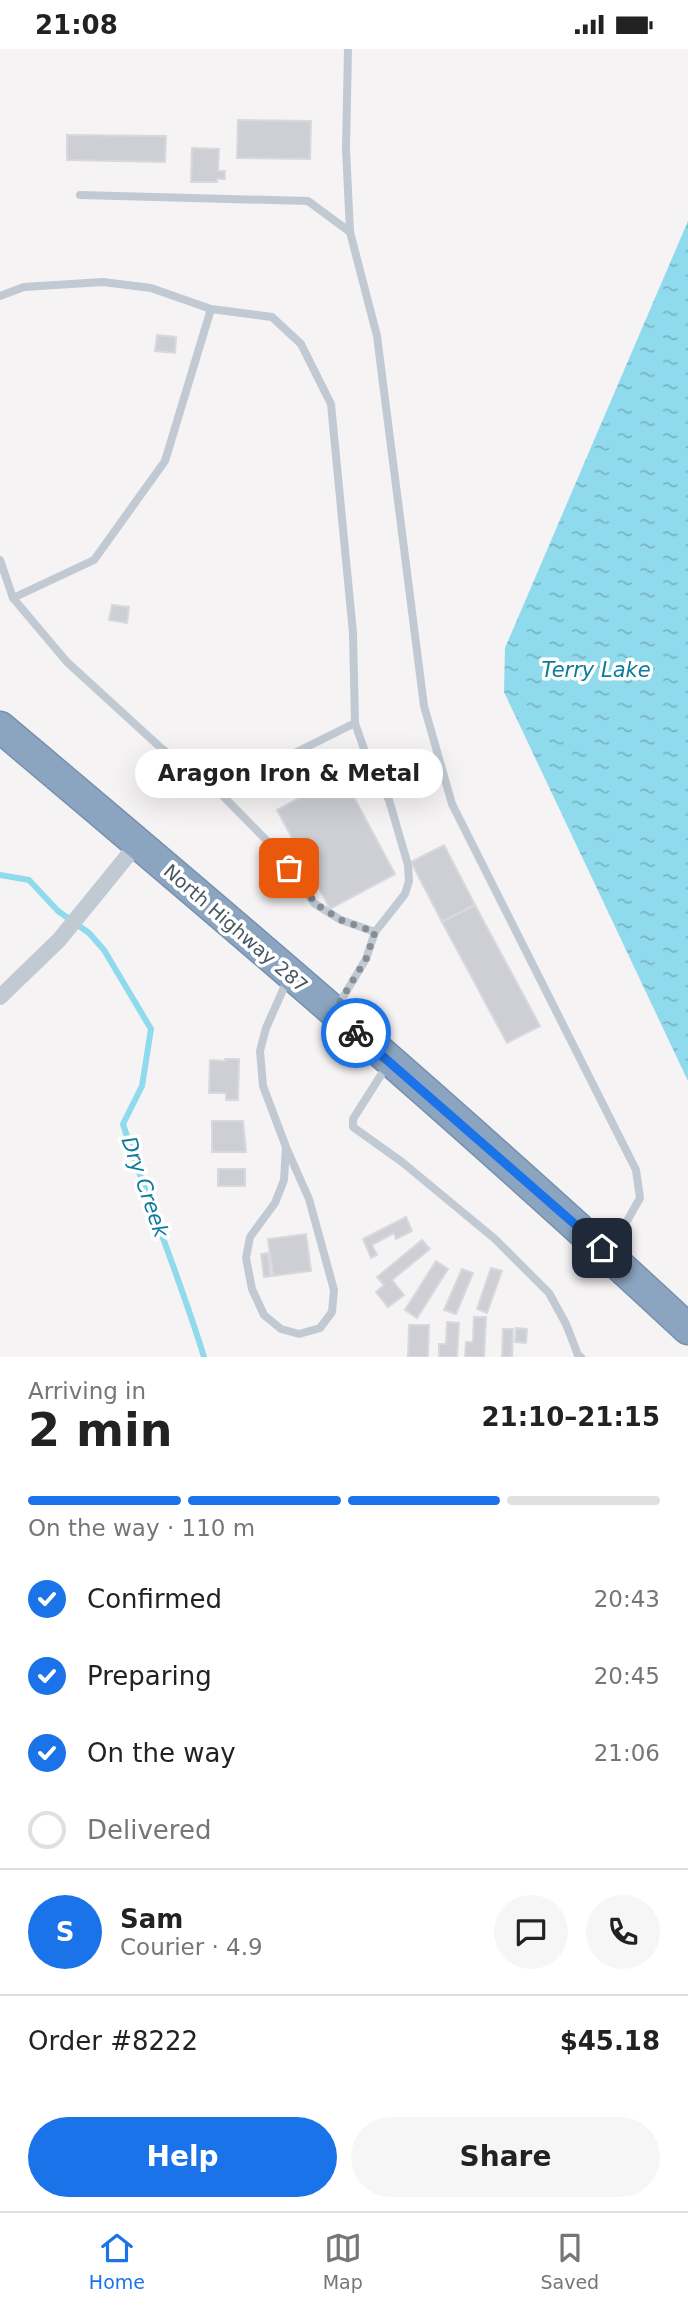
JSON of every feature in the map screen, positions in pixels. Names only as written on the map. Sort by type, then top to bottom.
[{"type":"highway","name":"North Highway 287","points":[[0,727],[389,1061],[602,1248],[688,1329]]},
{"type":"street","points":[[0,997],[54,945],[138,843]]},
{"type":"lane","points":[[348,49],[346,149],[350,232],[377,336],[424,706],[452,804],[636,1170],[640,1198],[627,1221],[602,1248]]},
{"type":"lane","points":[[80,195],[308,201],[350,232]]},
{"type":"lane","points":[[0,296],[24,287],[103,282],[151,288],[211,309],[272,317],[301,344],[331,404],[354,633],[355,723],[370,766],[390,800],[408,865],[409,881],[405,894],[375,932],[366,959],[333,1013]]},
{"type":"lane","points":[[13,598],[94,560],[165,461],[211,309]]},
{"type":"lane","points":[[0,560],[13,598],[67,662],[161,748],[218,791],[276,850],[316,904],[341,920],[375,932]]},
{"type":"lane","points":[[218,791],[355,723]]},
{"type":"lane","points":[[286,1147],[284,1180],[275,1203],[250,1237],[246,1258],[252,1289],[264,1315],[281,1329],[299,1334],[320,1328],[332,1312],[334,1290],[309,1199],[263,1086],[260,1051],[266,1028],[290,975]]},
{"type":"lane","points":[[389,1061],[353,1119],[353,1127],[402,1162],[484,1230],[550,1293],[578,1356],[581,1357]]},
{"type":"water","name":"Terry Lake","points":[[688,221],[688,1081],[504,692],[505,648]]},
{"type":"building","points":[[238,120],[311,121],[310,159],[237,158]]},
{"type":"building","points":[[67,135],[166,136],[165,162],[67,160]]},
{"type":"building","points":[[192,148],[219,149],[218,171],[225,171],[225,179],[217,179],[217,182],[191,182]]},
{"type":"building","points":[[157,335],[176,337],[175,353],[155,351]]},
{"type":"building","points":[[112,605],[129,607],[127,623],[109,620]]},
{"type":"building","points":[[342,775],[395,874],[330,909],[277,810]]},
{"type":"building","points":[[444,845],[475,905],[442,922],[411,862]]},
{"type":"building","points":[[475,905],[540,1026],[507,1043],[442,922]]},
{"type":"building","points":[[239,1059],[238,1100],[226,1100],[226,1093],[209,1093],[210,1060]]},
{"type":"building","points":[[212,1121],[243,1121],[246,1152],[212,1152]]},
{"type":"building","points":[[218,1169],[245,1169],[245,1186],[218,1186]]},
{"type":"building","points":[[406,1217],[412,1231],[396,1239],[394,1233],[372,1245],[377,1255],[371,1258],[363,1239]]},
{"type":"building","points":[[306,1234],[311,1271],[273,1276],[268,1239]]},
{"type":"building","points":[[422,1240],[430,1249],[392,1280],[404,1295],[388,1307],[376,1292],[384,1285],[377,1277]]},
{"type":"building","points":[[268,1253],[271,1276],[264,1277],[261,1254]]},
{"type":"building","points":[[436,1261],[448,1269],[417,1318],[405,1310]]},
{"type":"building","points":[[491,1268],[502,1271],[487,1313],[477,1309]]},
{"type":"building","points":[[462,1269],[473,1273],[456,1314],[444,1310]]},
{"type":"building","points":[[474,1317],[486,1317],[484,1357],[465,1357],[466,1342],[473,1342]]},
{"type":"building","points":[[447,1322],[459,1323],[457,1357],[439,1357],[439,1344],[446,1344]]},
{"type":"building","points":[[409,1325],[429,1325],[428,1357],[408,1357]]},
{"type":"building","points":[[516,1328],[527,1329],[526,1343],[515,1342]]},
{"type":"building","points":[[503,1329],[513,1329],[512,1357],[502,1357]]},
{"type":"waterway","name":"Dry Creek","points":[[0,875],[29,880],[58,911],[89,933],[104,950],[151,1029],[142,1086],[123,1124],[204,1357]]},
{"type":"way so far","points":[[289,868],[316,904],[341,920],[375,932],[366,959],[333,1013],[356,1033]]},
{"type":"place","name":"Aragon Iron & Metal","points":[[289,868]]},
{"type":"route","points":[[356,1033],[602,1248]]}]
